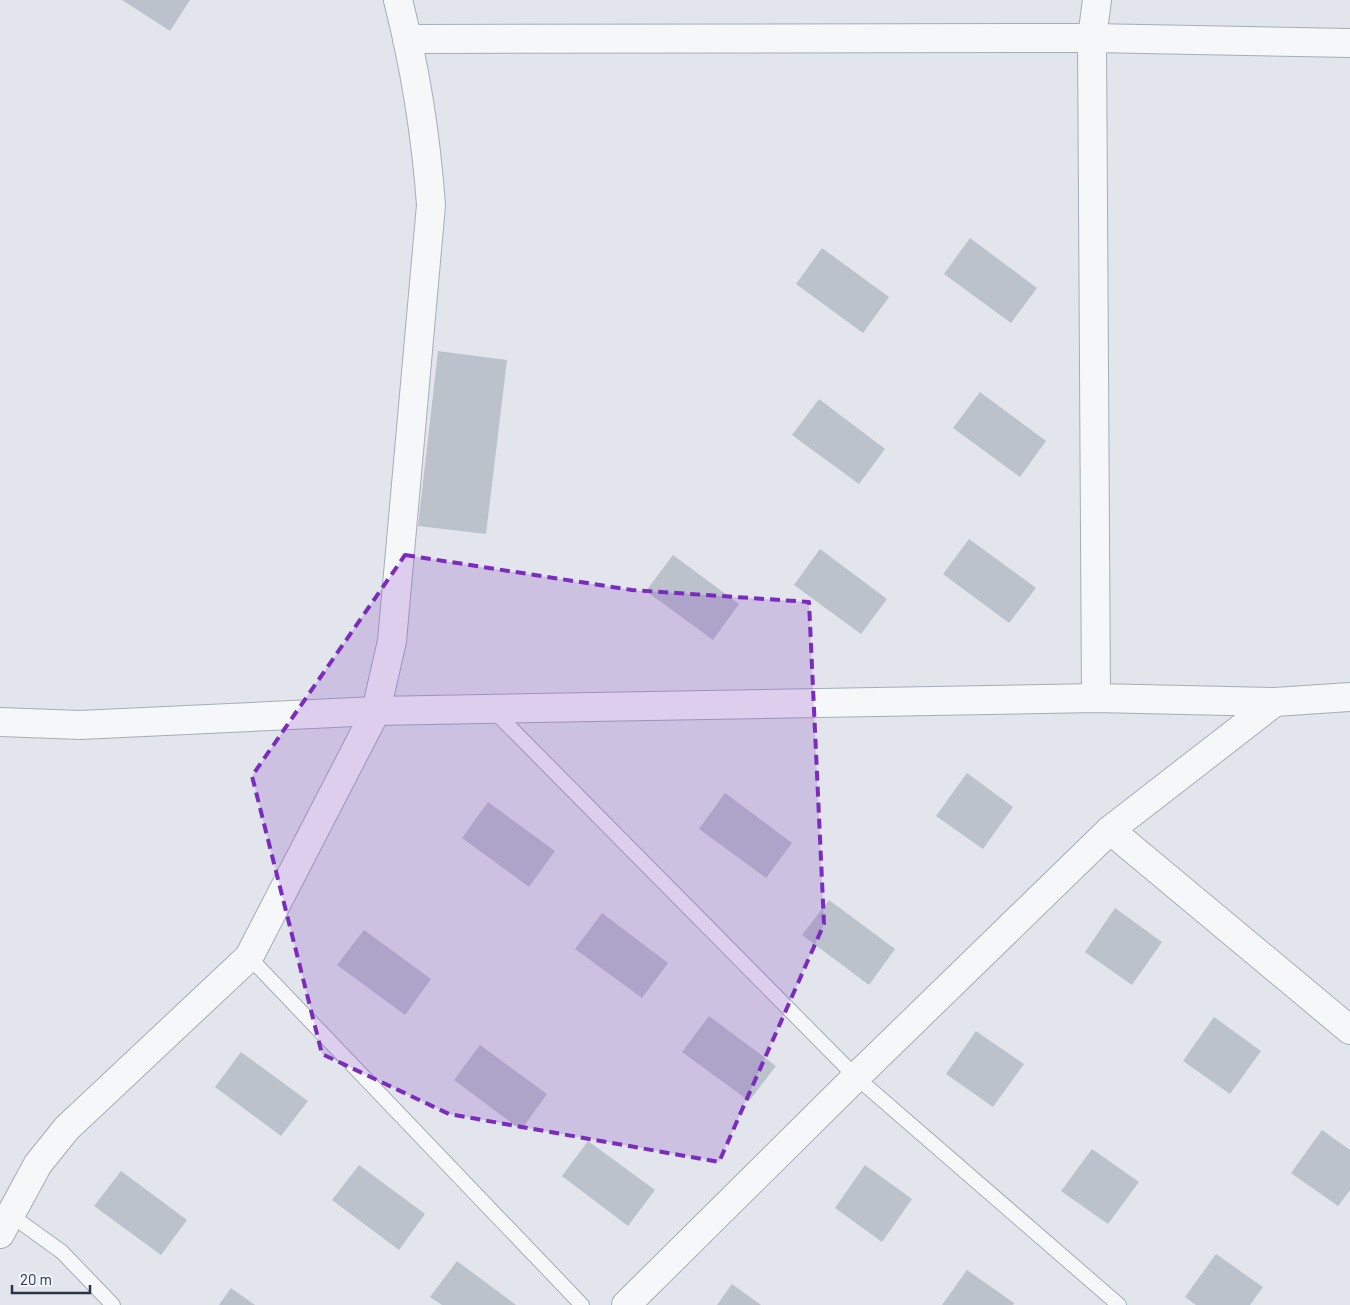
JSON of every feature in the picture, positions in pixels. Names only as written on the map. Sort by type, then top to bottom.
[{"type":"street","points":[[6,1225],[38,1164],[67,1128],[249,957],[376,711],[392,642],[430,205],[427,151],[408,39],[398,0]]},
{"type":"street","points":[[1096,698],[1092,38],[1097,0]]},
{"type":"street","points":[[408,39],[1092,38],[1350,44]]},
{"type":"street","points":[[0,722],[80,725],[376,711],[1096,698],[1275,702],[1350,697]]},
{"type":"street","points":[[626,1305],[856,1077],[1110,830],[1275,702]]},
{"type":"street","points":[[1110,830],[1350,1030]]},
{"type":"lane","points":[[493,710],[856,1077],[1119,1305]]},
{"type":"lane","points":[[249,957],[582,1305]]},
{"type":"lane","points":[[6,1225],[62,1252],[113,1305]]},
{"type":"highlighted area","points":[[405,555],[632,590],[809,602],[824,924],[719,1162],[449,1114],[322,1054],[252,776]]},
{"type":"building","points":[[122,0],[190,0],[170,31]]},
{"type":"building","points":[[970,238],[1037,288],[1011,323],[944,274]]},
{"type":"building","points":[[822,248],[889,297],[863,333],[796,284]]},
{"type":"building","points":[[438,351],[507,360],[486,534],[418,526]]},
{"type":"building","points":[[980,392],[1046,441],[1020,477],[953,428]]},
{"type":"building","points":[[819,399],[885,449],[859,484],[792,435]]},
{"type":"building","points":[[969,539],[1036,588],[1009,623],[943,574]]},
{"type":"building","points":[[820,549],[887,599],[861,634],[794,585]]},
{"type":"building","points":[[673,555],[739,604],[713,640],[646,591]]},
{"type":"building","points":[[967,773],[1013,807],[983,849],[936,816]]},
{"type":"building","points":[[725,793],[792,843],[766,878],[699,829]]},
{"type":"building","points":[[488,802],[555,851],[529,887],[462,838]]},
{"type":"building","points":[[829,900],[895,949],[869,985],[802,935]]},
{"type":"building","points":[[1115,908],[1162,942],[1132,985],[1085,952]]},
{"type":"building","points":[[602,913],[668,963],[642,998],[575,949]]},
{"type":"building","points":[[364,930],[431,979],[405,1015],[337,965]]},
{"type":"building","points":[[709,1016],[776,1066],[749,1101],[682,1052]]},
{"type":"building","points":[[1214,1017],[1261,1051],[1230,1094],[1183,1061]]},
{"type":"building","points":[[976,1031],[1024,1064],[993,1107],[946,1074]]},
{"type":"building","points":[[480,1045],[547,1094],[521,1130],[454,1080]]},
{"type":"building","points":[[241,1052],[308,1101],[281,1136],[215,1087]]},
{"type":"building","points":[[1322,1130],[1350,1150],[1350,1190],[1338,1206],[1291,1173]]},
{"type":"building","points":[[588,1141],[655,1190],[628,1226],[562,1176]]},
{"type":"building","points":[[1092,1149],[1139,1182],[1108,1224],[1061,1191]]},
{"type":"building","points":[[359,1165],[425,1214],[399,1250],[332,1200]]},
{"type":"building","points":[[865,1165],[912,1199],[882,1242],[835,1208]]},
{"type":"building","points":[[121,1171],[187,1220],[161,1255],[94,1206]]},
{"type":"building","points":[[1216,1254],[1263,1287],[1250,1305],[1196,1305],[1185,1297]]},
{"type":"building","points":[[457,1261],[516,1305],[442,1305],[430,1297]]},
{"type":"building","points":[[967,1270],[1014,1303],[1013,1305],[942,1305]]},
{"type":"building","points":[[732,1284],[761,1305],[717,1305]]},
{"type":"building","points":[[231,1288],[255,1305],[219,1305]]}]
